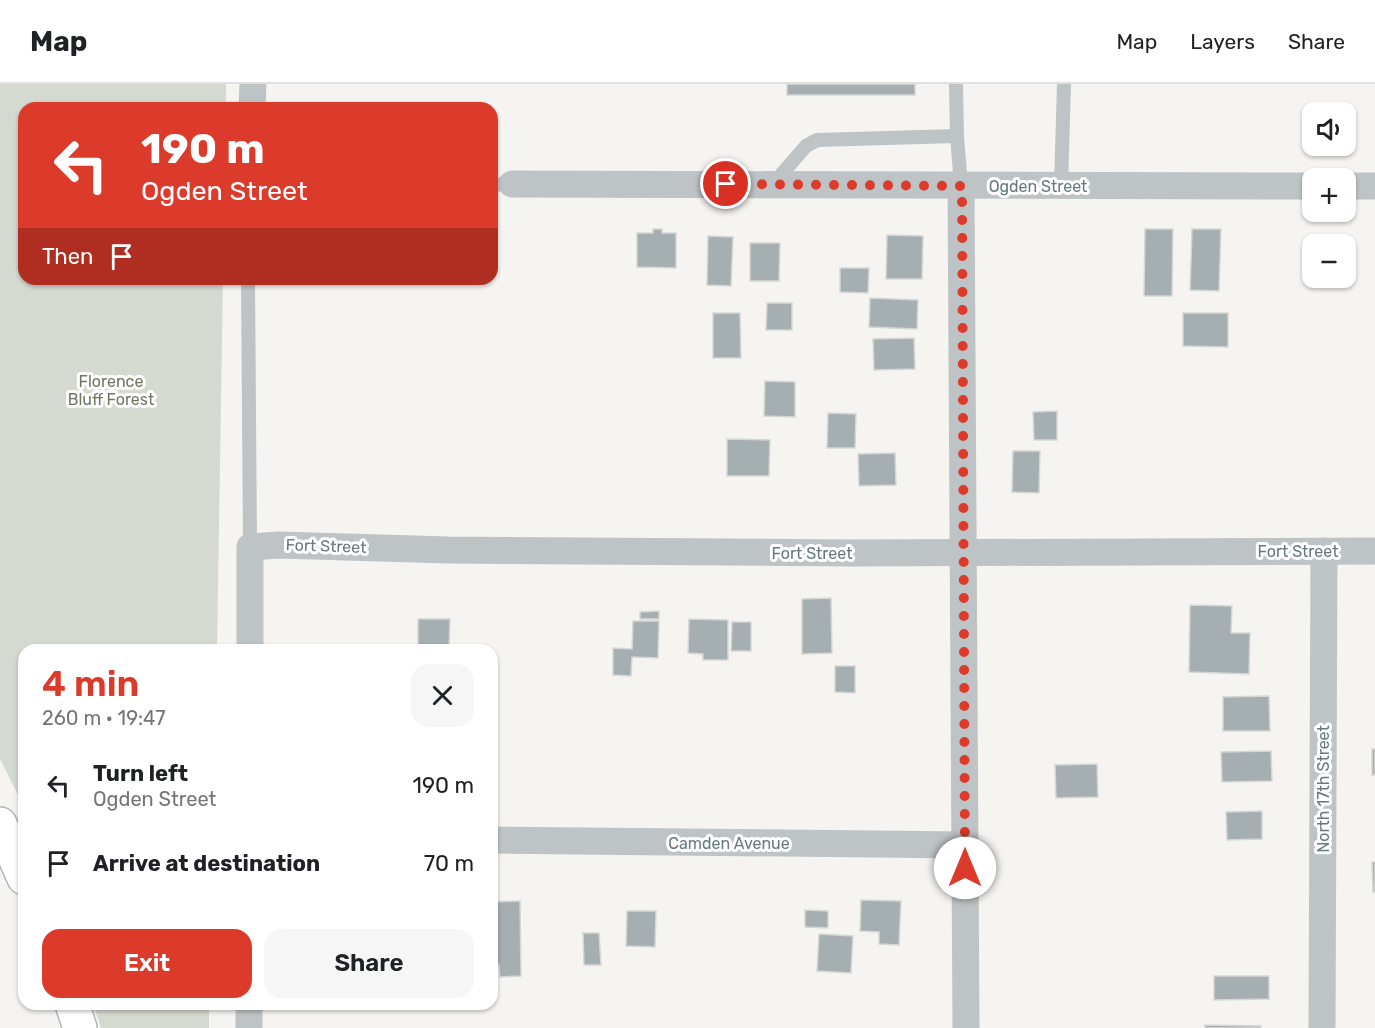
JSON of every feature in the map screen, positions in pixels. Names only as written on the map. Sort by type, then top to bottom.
[{"type":"street","points":[[252,102],[253,84]]},
{"type":"street","name":"Ogden Street","points":[[502,185],[1302,186]]},
{"type":"street","points":[[962,186],[966,1028]]},
{"type":"street","points":[[1356,186],[1375,186]]},
{"type":"street","name":"Fort Street","points":[[250,547],[279,545],[448,550],[854,553],[1375,551]]},
{"type":"street","points":[[250,547],[250,644]]},
{"type":"street","name":"North 17th Street","points":[[1322,1028],[1324,551]]},
{"type":"street","points":[[0,824],[18,864]]},
{"type":"street","name":"Camden Avenue","points":[[498,840],[965,845]]},
{"type":"street","points":[[74,1010],[80,1028]]},
{"type":"street","points":[[249,1010],[249,1028]]},
{"type":"lane","points":[[956,84],[957,136],[962,186]]},
{"type":"lane","points":[[1061,186],[1064,84]]},
{"type":"lane","points":[[773,184],[806,146],[817,140],[957,136]]},
{"type":"lane","points":[[248,285],[250,547]]},
{"type":"green space","name":"Florence Bluff Forest","points":[[0,84],[226,84],[226,102],[18,102],[18,285],[223,285],[217,644],[18,644],[18,795],[0,759]]},
{"type":"green space","points":[[95,1010],[209,1010],[209,1028],[101,1028]]},
{"type":"building","points":[[787,84],[915,84],[915,95],[787,95]]},
{"type":"building","points":[[653,229],[662,229],[662,233],[676,233],[676,268],[637,267],[637,233],[653,233]]},
{"type":"building","points":[[1145,229],[1173,229],[1172,296],[1144,296]]},
{"type":"building","points":[[1192,229],[1221,229],[1219,291],[1190,290]]},
{"type":"building","points":[[887,235],[923,236],[922,279],[886,279]]},
{"type":"building","points":[[708,236],[733,237],[731,286],[707,285]]},
{"type":"building","points":[[750,243],[780,243],[779,281],[750,281]]},
{"type":"building","points":[[840,268],[869,268],[868,293],[840,292]]},
{"type":"building","points":[[870,298],[918,300],[917,329],[869,327]]},
{"type":"building","points":[[767,303],[792,303],[792,330],[766,330]]},
{"type":"building","points":[[713,313],[740,313],[741,358],[713,358]]},
{"type":"building","points":[[1183,313],[1228,313],[1228,347],[1183,346]]},
{"type":"building","points":[[914,338],[915,369],[874,370],[873,339]]},
{"type":"building","points":[[765,381],[795,382],[795,417],[764,416]]},
{"type":"building","points":[[1057,411],[1057,440],[1034,440],[1033,412]]},
{"type":"building","points":[[828,413],[856,414],[855,448],[827,448]]},
{"type":"building","points":[[727,439],[770,440],[769,476],[727,476]]},
{"type":"building","points":[[1013,451],[1040,451],[1039,493],[1012,492]]},
{"type":"building","points":[[895,453],[896,485],[859,486],[858,454]]},
{"type":"building","points":[[831,598],[832,653],[802,654],[802,599]]},
{"type":"building","points":[[1190,605],[1232,606],[1231,633],[1250,633],[1249,674],[1189,672]]},
{"type":"building","points":[[659,611],[659,619],[640,619],[640,612]]},
{"type":"building","points":[[418,619],[450,619],[449,644],[418,644]]},
{"type":"building","points":[[689,619],[728,620],[728,660],[703,660],[703,654],[688,653]]},
{"type":"building","points":[[633,621],[659,621],[658,658],[632,657],[631,676],[613,675],[613,648],[632,649]]},
{"type":"building","points":[[732,622],[751,622],[751,651],[731,651]]},
{"type":"building","points":[[835,666],[855,666],[855,693],[835,692]]},
{"type":"building","points":[[1269,696],[1270,731],[1223,731],[1223,697]]},
{"type":"building","points":[[1372,749],[1375,749],[1375,775],[1372,775]]},
{"type":"building","points":[[1271,751],[1272,781],[1222,782],[1221,752]]},
{"type":"building","points":[[1097,764],[1098,797],[1056,798],[1055,765]]},
{"type":"building","points":[[1262,811],[1262,839],[1227,840],[1226,812]]},
{"type":"building","points":[[1372,862],[1375,862],[1375,892],[1373,892]]},
{"type":"building","points":[[861,900],[901,901],[899,945],[879,944],[879,932],[860,931]]},
{"type":"building","points":[[520,901],[521,976],[500,977],[498,902]]},
{"type":"building","points":[[805,910],[828,911],[828,928],[805,927]]},
{"type":"building","points":[[627,911],[656,911],[655,947],[626,946]]},
{"type":"building","points":[[583,933],[599,933],[601,965],[584,965]]},
{"type":"building","points":[[819,934],[853,936],[851,973],[817,971]]},
{"type":"building","points":[[1214,976],[1269,976],[1269,999],[1214,1000]]},
{"type":"building","points":[[1205,1025],[1261,1026],[1261,1028],[1205,1028]]},
{"type":"route","points":[[726,184],[962,186],[965,868]]}]
